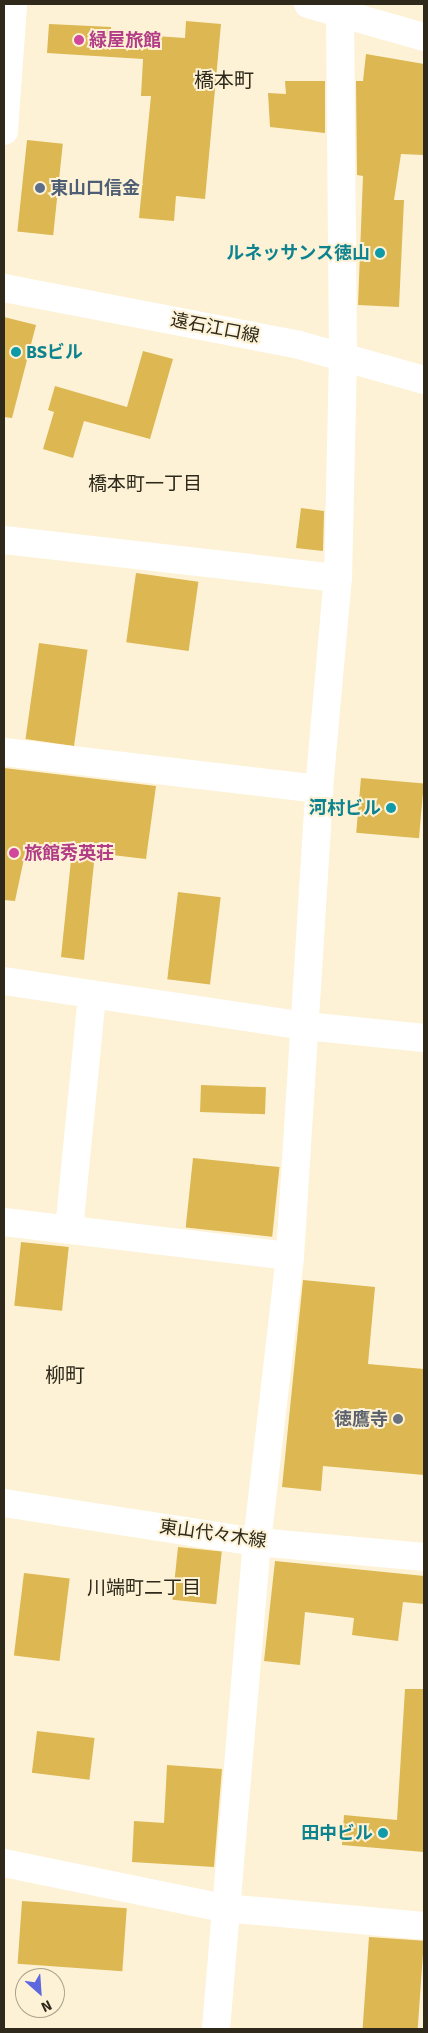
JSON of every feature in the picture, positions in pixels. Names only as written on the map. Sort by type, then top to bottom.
[{"type":"street","points":[[4,131],[13,4]]},
{"type":"street","points":[[308,4],[340,8],[424,37]]},
{"type":"street","points":[[216,2029],[224,1908],[257,1542],[290,1256],[306,1026],[319,789],[338,578],[343,356],[340,8]]},
{"type":"street","name":"遠石江口線","points":[[4,288],[299,344],[424,380]]},
{"type":"street","points":[[4,540],[338,578]]},
{"type":"street","points":[[4,752],[319,789]]},
{"type":"street","points":[[4,981],[306,1026],[424,1038]]},
{"type":"street","points":[[69,1230],[92,994]]},
{"type":"street","points":[[4,1222],[290,1256]]},
{"type":"street","name":"東山代々木線","points":[[4,1503],[257,1542],[424,1557]]},
{"type":"street","points":[[4,1863],[224,1908],[424,1926]]},
{"type":"building","points":[[186,21],[221,24],[205,199],[176,196],[174,221],[139,218],[151,96],[141,96],[143,59],[47,53],[49,24],[111,27],[111,33],[185,38]]},
{"type":"building","points":[[366,54],[424,64],[424,155],[401,154],[394,200],[404,200],[399,307],[358,305],[363,176],[357,175],[356,81],[363,81]]},
{"type":"building","points":[[285,81],[325,81],[325,133],[270,127],[268,93],[286,94]]},
{"type":"building","name":"東山口信金","points":[[27,140],[63,144],[53,235],[17,231]]},
{"type":"building","name":"BSビル","points":[[4,317],[36,325],[12,418],[4,417]]},
{"type":"building","points":[[143,351],[173,359],[150,439],[84,421],[73,458],[43,449],[54,412],[48,410],[55,386],[127,407]]},
{"type":"building","points":[[301,508],[324,511],[323,551],[296,548]]},
{"type":"building","points":[[136,573],[198,582],[189,651],[126,642]]},
{"type":"building","points":[[39,643],[88,650],[74,746],[26,739]]},
{"type":"building","points":[[4,768],[156,786],[146,859],[95,853],[84,960],[61,957],[71,860],[25,854],[15,901],[4,900]]},
{"type":"building","name":"河村ビル","points":[[361,778],[424,783],[419,838],[356,833]]},
{"type":"building","points":[[178,892],[221,897],[210,985],[167,979]]},
{"type":"building","points":[[201,1085],[266,1087],[265,1114],[200,1112]]},
{"type":"building","points":[[193,1158],[280,1167],[272,1237],[186,1228]]},
{"type":"building","points":[[21,1242],[69,1247],[62,1311],[14,1306]]},
{"type":"building","points":[[303,1280],[375,1287],[368,1364],[424,1369],[424,1475],[323,1466],[321,1491],[282,1487]]},
{"type":"building","points":[[178,1547],[222,1552],[216,1604],[172,1600]]},
{"type":"building","points":[[275,1561],[424,1576],[424,1604],[403,1602],[398,1641],[352,1635],[354,1618],[305,1612],[300,1665],[264,1661]]},
{"type":"building","points":[[24,1573],[70,1579],[60,1661],[14,1655]]},
{"type":"building","points":[[405,1689],[424,1689],[424,1852],[342,1845],[344,1815],[397,1820]]},
{"type":"building","points":[[37,1731],[95,1738],[89,1780],[32,1773]]},
{"type":"building","points":[[167,1765],[222,1769],[214,1867],[132,1862],[134,1821],[164,1823]]},
{"type":"building","points":[[22,1901],[127,1908],[122,1971],[18,1964]]},
{"type":"building","points":[[369,1937],[424,1941],[418,2029],[363,2029]]},
{"type":"place","name":"緑屋旅館","points":[[79,40]]},
{"type":"place","name":"東山口信金","points":[[40,188]]},
{"type":"place","name":"ルネッサンス徳山","points":[[380,253]]},
{"type":"place","name":"BSビル","points":[[16,352]]},
{"type":"place","name":"河村ビル","points":[[391,808]]},
{"type":"place","name":"旅館秀英荘","points":[[14,853]]},
{"type":"place","name":"徳鷹寺","points":[[398,1419]]},
{"type":"place","name":"田中ビル","points":[[383,1833]]},
{"type":"district","name":"橋本町","points":[[224,80]]},
{"type":"district","name":"橋本町一丁目","points":[[145,485]]},
{"type":"district","name":"柳町","points":[[65,1375]]},
{"type":"district","name":"川端町二丁目","points":[[144,1589]]}]
